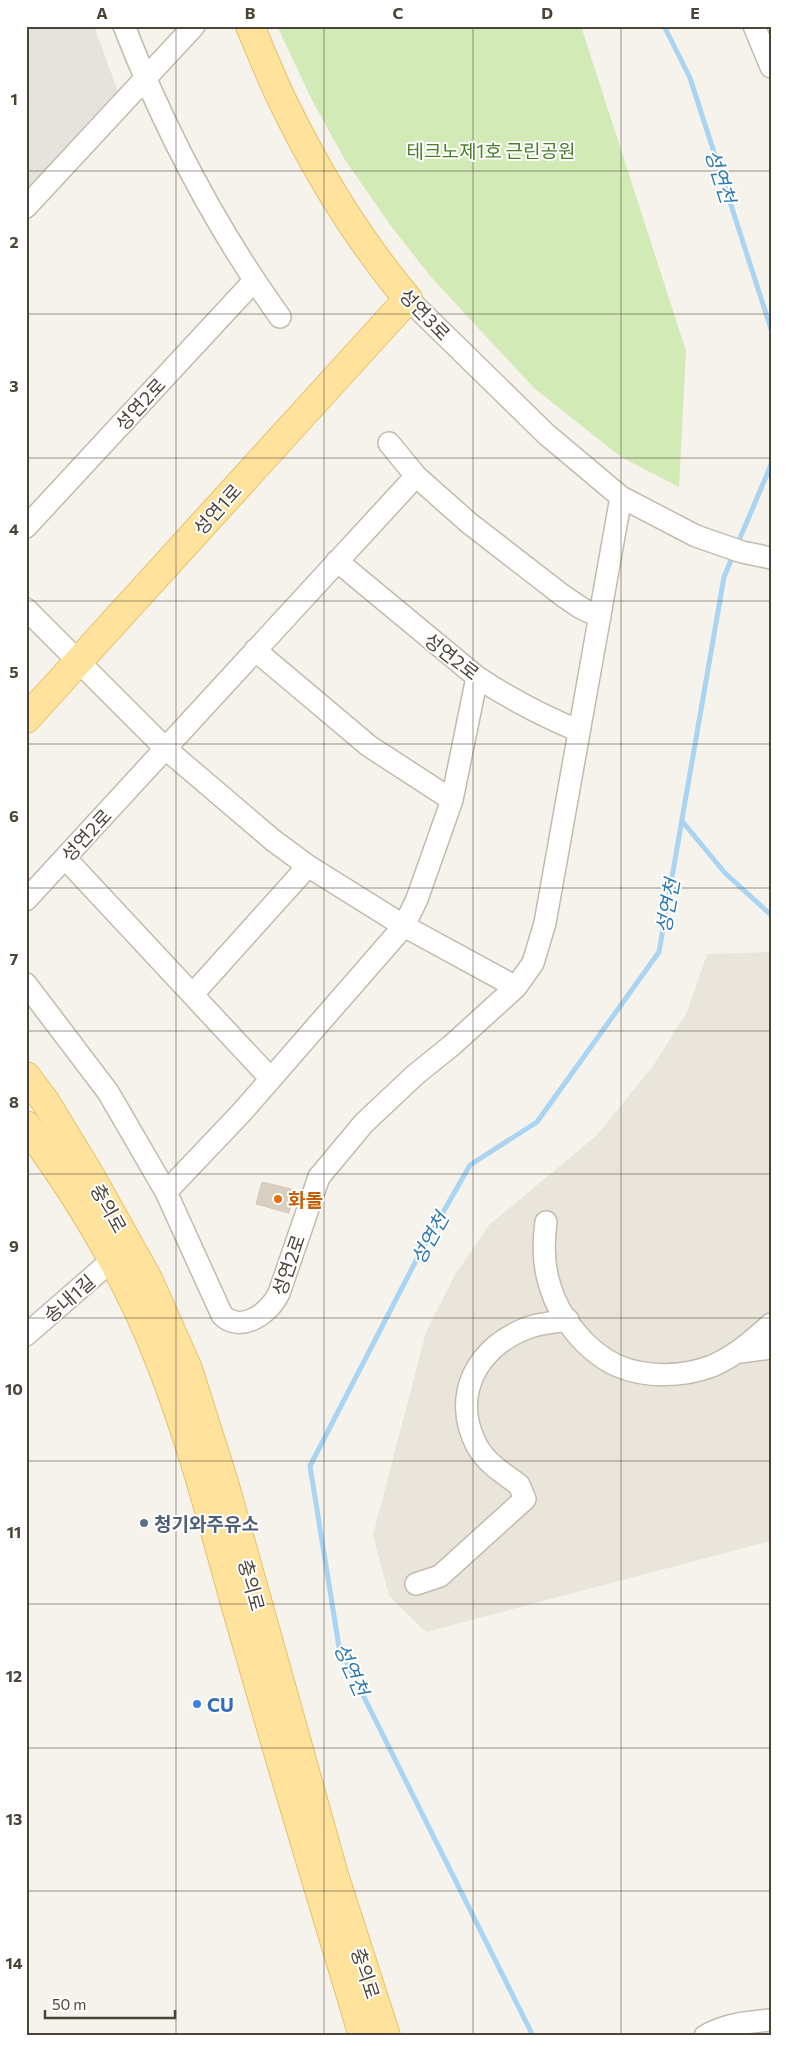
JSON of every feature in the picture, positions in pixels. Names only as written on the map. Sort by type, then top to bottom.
[{"type":"main road","name":"성연3로","points":[[250,26],[286,110],[319,169],[365,243],[408,299]]},
{"type":"main road","name":"성연1로","points":[[26,719],[408,299]]},
{"type":"main road","name":"충의로","points":[[26,1076],[45,1101],[91,1177],[148,1279],[188,1370],[225,1486],[334,1875],[386,2036]]},
{"type":"main road","name":"충의로","points":[[26,1125],[88,1218],[134,1303],[161,1363],[200,1477],[255,1672],[363,2036]]},
{"type":"street","points":[[124,26],[145,79],[202,193],[254,281],[280,317]]},
{"type":"street","points":[[26,207],[194,26]]},
{"type":"street","points":[[754,26],[771,67]]},
{"type":"street","name":"성연2로","points":[[26,527],[254,281]]},
{"type":"street","name":"성연3로","points":[[408,299],[546,434],[621,497],[683,530],[726,547],[771,558]]},
{"type":"street","points":[[388,443],[416,476],[469,523],[581,608],[600,617]]},
{"type":"street","name":"성연2로","points":[[26,900],[416,476]]},
{"type":"street","name":"성연2로","points":[[26,984],[108,1092],[166,1192],[222,1315],[227,1319],[238,1322],[260,1316],[271,1308],[279,1293],[319,1177],[364,1123],[415,1075],[452,1046],[516,987],[533,963],[542,937],[621,497]]},
{"type":"street","name":"성연2로","points":[[337,561],[477,677],[499,692],[545,717],[580,731]]},
{"type":"street","points":[[26,609],[166,748],[274,841],[308,866],[404,926],[516,987]]},
{"type":"street","points":[[256,650],[369,746],[452,800]]},
{"type":"street","points":[[166,1192],[242,1112],[404,926],[417,899],[452,800],[477,677]]},
{"type":"street","points":[[65,858],[271,1079]]},
{"type":"street","points":[[193,994],[308,866]]},
{"type":"street","points":[[546,1222],[543,1243],[544,1264],[550,1288],[568,1320],[586,1343],[618,1366],[654,1374],[691,1372],[710,1366],[740,1352],[771,1324]]},
{"type":"street","name":"송내1길","points":[[26,1335],[111,1260]]},
{"type":"street","points":[[416,1584],[440,1576],[525,1500],[518,1485],[494,1466],[477,1445],[472,1431],[467,1399],[468,1386],[474,1371],[493,1349],[517,1333],[540,1324],[568,1320]]},
{"type":"street","points":[[740,1352],[771,1348]]},
{"type":"street","points":[[705,2036],[716,2030],[740,2024],[771,2020]]},
{"type":"shaded area","points":[[26,26],[94,26],[119,94],[26,190]]},
{"type":"shaded area","points":[[771,952],[771,1541],[426,1632],[389,1596],[373,1535],[426,1332],[455,1275],[489,1225],[596,1136],[653,1066],[687,1012],[707,954]]},
{"type":"green space","name":"테크노제1호 근린공원","points":[[277,26],[581,26],[686,351],[679,487],[621,457],[534,388],[431,277],[391,226],[345,160],[312,100]]},
{"type":"building","points":[[262,1182],[295,1190],[289,1213],[256,1204]]},
{"type":"waterway","name":"성연천","points":[[664,26],[690,78],[771,329]]},
{"type":"waterway","name":"성연천","points":[[737,545],[771,465]]},
{"type":"waterway","name":"성연천","points":[[533,2036],[339,1647],[310,1466],[421,1251],[470,1165],[537,1122],[659,952],[724,577],[734,553]]},
{"type":"waterway","points":[[682,821],[725,873],[771,915]]},
{"type":"place","name":"화돌","points":[[278,1199]]},
{"type":"place","name":"청기와주유소","points":[[144,1523]]},
{"type":"place","name":"CU","points":[[197,1704]]}]
